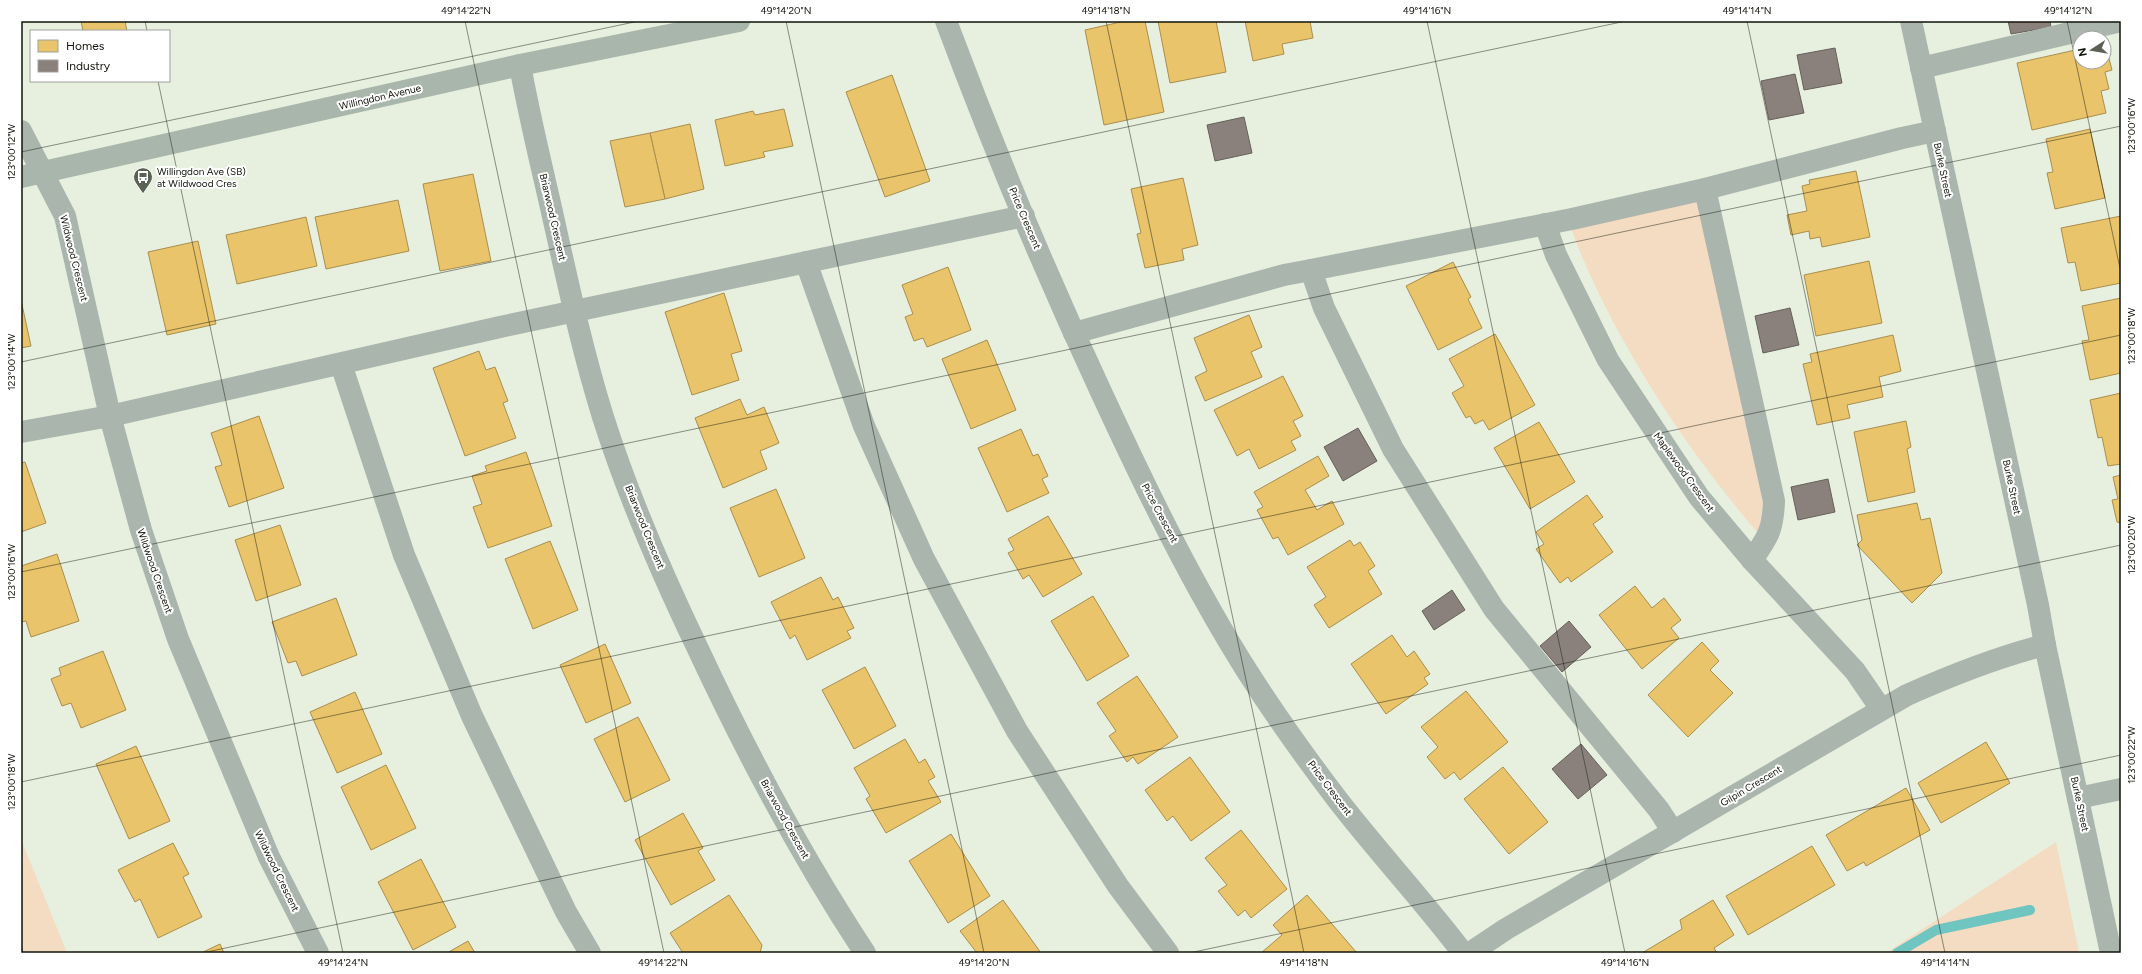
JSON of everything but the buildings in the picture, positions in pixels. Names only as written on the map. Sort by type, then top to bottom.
[{"type":"main road","name":"Willingdon Avenue","points":[[31,175],[520,65],[740,21]]},
{"type":"street","name":"Price Crescent","points":[[946,21],[1024,216],[1074,333],[1134,464],[1193,576],[1246,669],[1292,737],[1338,800],[1463,953]]},
{"type":"street","name":"Burke Street","points":[[1911,21],[2036,597],[2111,953]]},
{"type":"street","points":[[1921,68],[2121,21]]},
{"type":"street","name":"Briarwood Crescent","points":[[520,65],[529,116],[575,312],[604,417],[637,511],[680,611],[733,723],[784,821],[839,914],[865,953]]},
{"type":"street","name":"Wildwood Crescent","points":[[21,131],[31,175],[65,216],[110,416],[141,530],[178,639],[269,857],[318,953]]},
{"type":"street","points":[[1074,333],[1284,274],[1545,224],[1705,188],[1935,131]]},
{"type":"street","points":[[1705,188],[1774,501],[1773,521],[1768,536],[1752,560]]},
{"type":"street","points":[[21,432],[110,416],[575,312],[1024,216]]},
{"type":"street","name":"Maplewood Crescent","points":[[1545,224],[1556,255],[1608,360],[1699,497],[1752,560],[1855,670],[1881,709]]},
{"type":"street","points":[[806,262],[864,426],[924,559],[1017,731],[1118,886],[1168,953]]},
{"type":"street","points":[[1311,270],[1324,308],[1393,449],[1494,609],[1659,810],[1673,832]]},
{"type":"street","points":[[341,364],[404,555],[468,709],[566,912],[590,953]]},
{"type":"street","name":"Gilpin Crescent","points":[[1470,953],[1506,929],[1907,695],[1954,674],[2006,654],[2045,645]]},
{"type":"street","points":[[2078,798],[2121,789]]},
{"type":"shaded area","points":[[1705,189],[1774,501],[1765,541],[1736,507],[1707,469],[1652,389],[1604,304],[1584,262],[1568,220]]},
{"type":"shaded area","points":[[21,839],[67,953],[21,953]]},
{"type":"shaded area","points":[[2056,842],[2079,952],[1886,953]]},
{"type":"waterway","points":[[1897,953],[1936,930],[2030,910]]},
{"type":"place","name":"Willingdon Ave (SB) at Wildwood Cres","points":[[143,194]]}]
